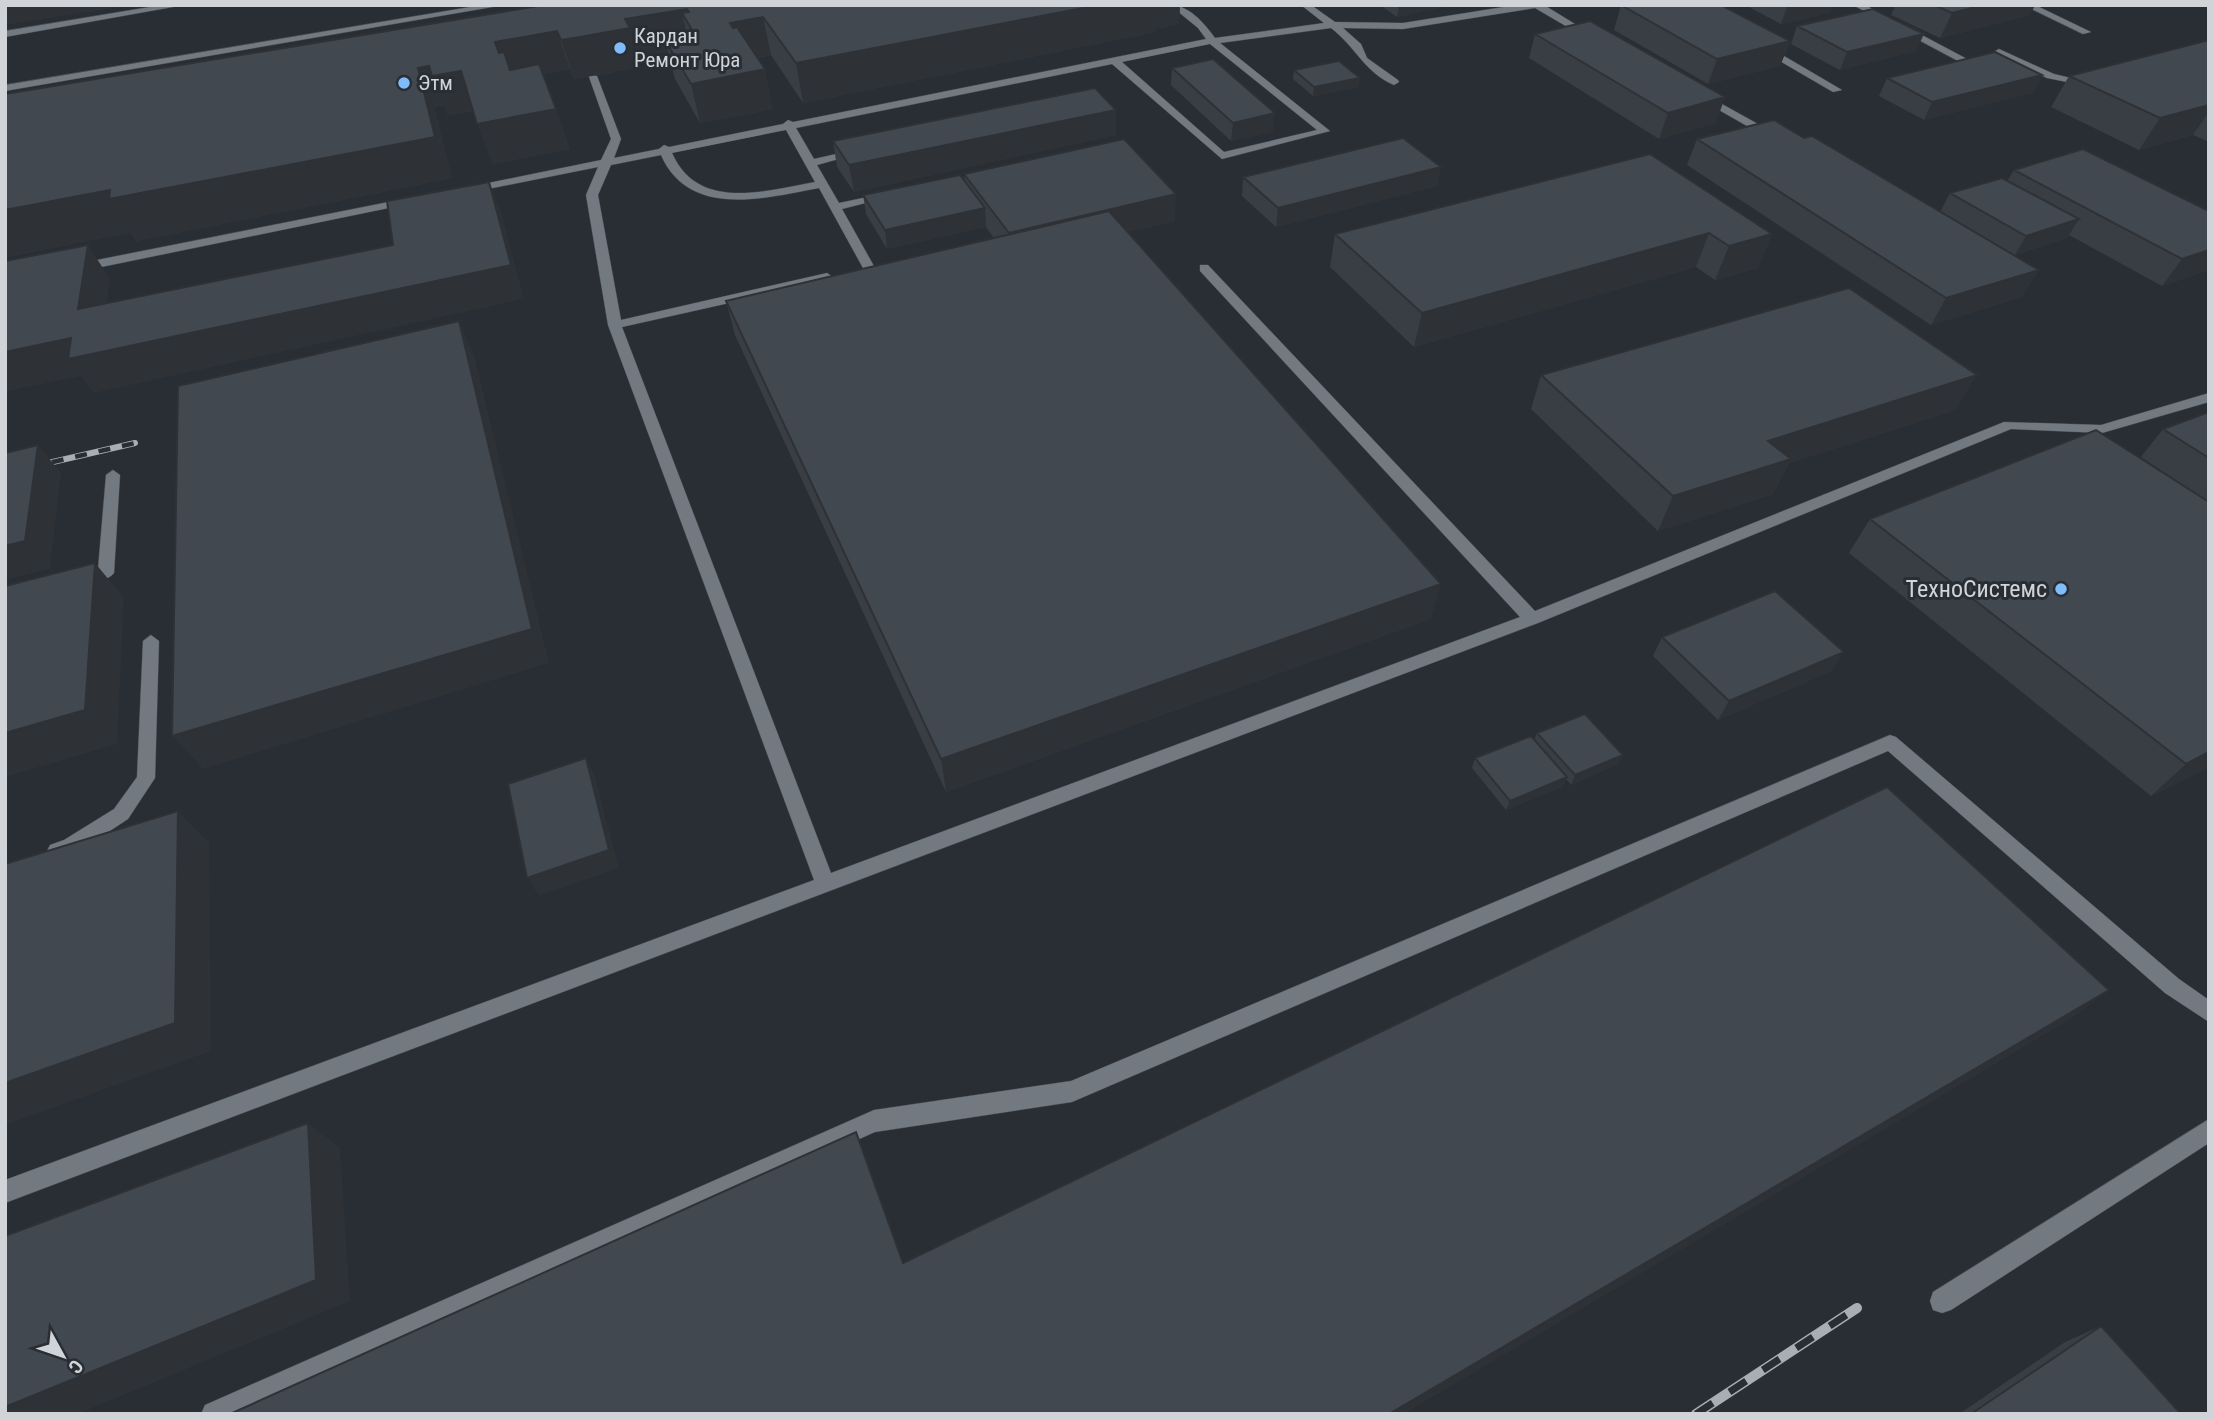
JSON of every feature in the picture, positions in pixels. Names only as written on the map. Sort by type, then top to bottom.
[{"type":"lane","points":[[5,34],[180,5]]},
{"type":"lane","points":[[5,88],[500,5]]},
{"type":"lane","points":[[1113,60],[1222,156],[1325,131],[1212,41],[1201,26],[1174,5]]},
{"type":"lane","points":[[1305,5],[1335,25],[1358,46],[1363,59],[1394,82]]},
{"type":"lane","points":[[454,192],[664,148],[1212,41],[1335,25],[1403,26],[1536,5],[1604,43]]},
{"type":"lane","points":[[1857,5],[1964,60]]},
{"type":"lane","points":[[2027,5],[2086,32]]},
{"type":"lane","points":[[1756,43],[1838,90]]},
{"type":"lane","points":[[1999,52],[2071,82],[2102,79]]},
{"type":"lane","points":[[592,76],[616,139],[592,195],[615,325],[825,884]]},
{"type":"lane","points":[[1692,90],[1781,140]]},
{"type":"lane","points":[[615,325],[862,269],[837,207],[788,124]]},
{"type":"lane","points":[[664,148],[675,171],[692,187],[720,196],[755,195],[823,184]]},
{"type":"lane","points":[[811,163],[877,148]]},
{"type":"lane","points":[[837,207],[904,192]]},
{"type":"lane","points":[[60,272],[427,198]]},
{"type":"lane","points":[[1204,268],[1532,620]]},
{"type":"lane","points":[[5,1192],[1532,620],[2009,425],[2102,429],[2209,397]]},
{"type":"lane","points":[[68,582],[106,573],[113,475]]},
{"type":"lane","points":[[45,856],[71,846],[121,814],[146,778],[152,641]]},
{"type":"lane","points":[[214,1414],[874,1121],[1072,1091],[1890,742],[2172,986],[2209,1012]]},
{"type":"lane","points":[[1941,1301],[2209,1130]]},
{"type":"building","points":[[544,5],[1099,5],[796,63],[763,17],[730,23],[733,28],[737,27],[765,69],[691,84],[665,40],[695,35],[682,13],[689,12],[687,9],[625,19],[630,28],[580,37],[561,40],[557,31],[495,42],[499,53],[504,52],[510,70],[539,64],[556,109],[477,124],[461,71],[432,76],[429,66],[418,68],[435,137],[109,199],[110,190],[5,210],[5,94]]},
{"type":"building","points":[[1621,5],[1721,5],[1790,41],[1717,59]]},
{"type":"building","points":[[1934,5],[1984,5],[1952,13]]},
{"type":"building","points":[[1873,9],[1924,34],[1847,52],[1797,26]]},
{"type":"building","points":[[1590,21],[1725,97],[1668,113],[1535,34]]},
{"type":"building","points":[[2209,40],[2209,105],[2160,118],[2069,76]]},
{"type":"building","points":[[1995,52],[2042,75],[1932,102],[1887,78]]},
{"type":"building","points":[[1213,59],[1275,113],[1233,123],[1172,68]]},
{"type":"building","points":[[1339,61],[1360,78],[1314,87],[1294,70]]},
{"type":"building","points":[[1095,88],[1116,110],[849,165],[833,141]]},
{"type":"building","points":[[1774,120],[1804,138],[1812,136],[2039,270],[1946,298],[1697,139]]},
{"type":"building","points":[[1403,138],[1441,167],[1278,208],[1243,177]]},
{"type":"building","points":[[1124,139],[1176,194],[1009,233],[964,174]]},
{"type":"building","points":[[2083,149],[2209,211],[2209,250],[2182,259],[2014,170]]},
{"type":"building","points":[[1650,154],[1772,234],[1729,246],[1709,233],[1422,313],[1335,234]]},
{"type":"building","points":[[960,175],[985,208],[885,230],[863,195]]},
{"type":"building","points":[[2002,178],[2079,219],[2026,236],[1950,193]]},
{"type":"building","points":[[489,182],[511,265],[68,359],[71,338],[5,352],[5,261],[88,245],[78,309],[393,245],[387,201]]},
{"type":"building","points":[[1109,211],[1441,584],[941,759],[726,301]]},
{"type":"building","points":[[1849,288],[1977,375],[1768,441],[1791,459],[1673,496],[1541,375]]},
{"type":"building","points":[[459,321],[532,629],[172,736],[178,386]]},
{"type":"building","points":[[2209,412],[2209,458],[2163,429]]},
{"type":"building","points":[[2096,430],[2209,502],[2209,752],[2186,764],[1870,519]]},
{"type":"building","points":[[38,445],[25,541],[5,546],[5,453]]},
{"type":"building","points":[[95,563],[85,710],[5,733],[5,586]]},
{"type":"building","points":[[1775,591],[1844,652],[1729,701],[1662,637]]},
{"type":"building","points":[[1585,714],[1623,755],[1575,775],[1537,733]]},
{"type":"building","points":[[1531,736],[1567,777],[1510,801],[1475,758]]},
{"type":"building","points":[[586,758],[609,850],[527,878],[508,784]]},
{"type":"building","points":[[1887,787],[2109,990],[1389,1414],[230,1414],[856,1132],[903,1263]]},
{"type":"building","points":[[178,811],[175,1023],[5,1083],[5,864]]},
{"type":"building","points":[[308,1123],[316,1280],[5,1407],[5,1236]]},
{"type":"building","points":[[2101,1326],[2181,1414],[1971,1414]]},
{"type":"railway","points":[[5,473],[135,443]]},
{"type":"railway","points":[[1696,1414],[1857,1308]]},
{"type":"place","name":"Кардан Ремонт Юра","points":[[620,48]]},
{"type":"place","name":"Этм","points":[[404,83]]},
{"type":"place","name":"ТехноСистемс","points":[[2061,589]]}]
